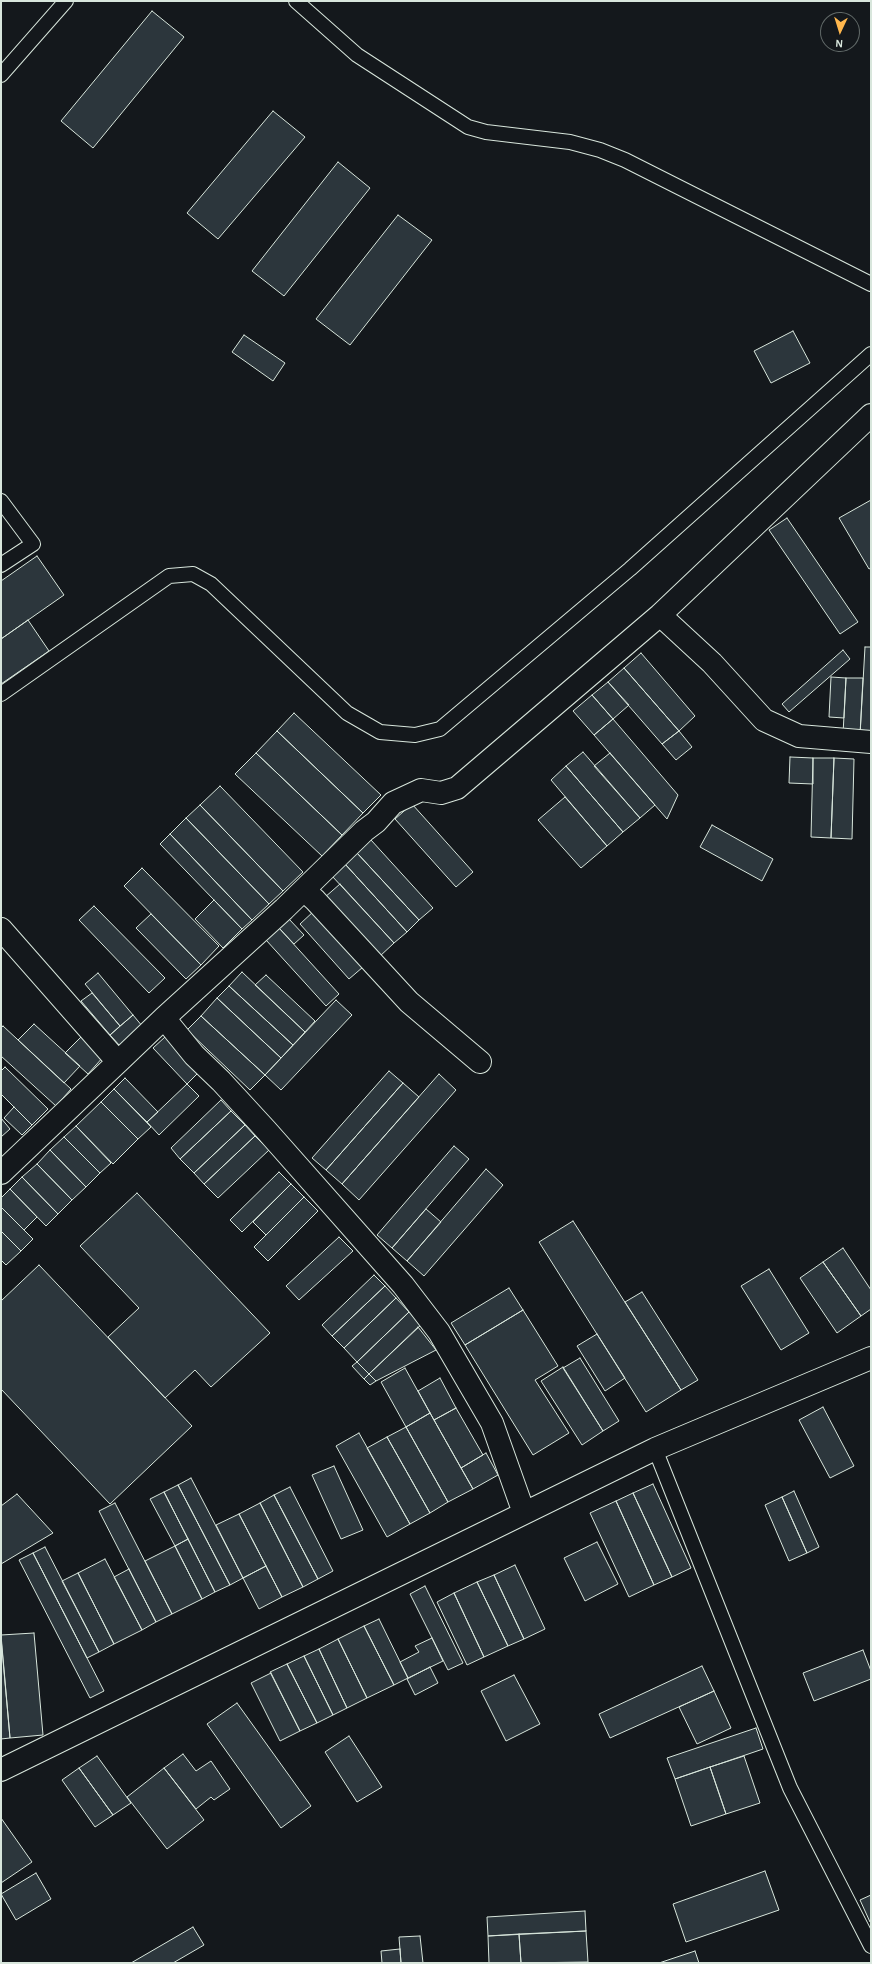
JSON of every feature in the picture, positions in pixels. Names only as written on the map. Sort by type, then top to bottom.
[{"type":"street","points":[[1,1173],[164,1018],[304,890],[364,831],[376,822],[393,803],[421,790],[440,792],[457,788],[660,615],[871,414]]},
{"type":"street","points":[[660,615],[712,663],[764,720],[800,736],[871,742]]},
{"type":"street","points":[[304,890],[316,900],[409,1002],[480,1062]]},
{"type":"street","points":[[1,929],[118,1062]]},
{"type":"street","points":[[164,1018],[194,1055],[221,1081],[403,1285],[439,1332],[492,1423],[524,1513]]},
{"type":"street","points":[[1,1770],[655,1449],[871,1358]]},
{"type":"lane","points":[[1,75],[66,1]]},
{"type":"lane","points":[[296,1],[357,55],[468,127],[486,132],[570,142],[600,150],[625,160],[871,284]]},
{"type":"lane","points":[[1,694],[169,576],[193,574],[211,584],[347,713],[380,732],[415,735],[440,729],[630,569],[871,354]]},
{"type":"lane","points":[[1,501],[33,544],[1,565]]},
{"type":"lane","points":[[655,1449],[790,1788],[871,1946]]},
{"type":"building","points":[[152,11],[184,37],[93,148],[61,121]]},
{"type":"building","points":[[273,111],[305,137],[218,239],[187,213]]},
{"type":"building","points":[[338,162],[370,188],[284,296],[252,271]]},
{"type":"building","points":[[398,215],[432,240],[350,345],[316,319]]},
{"type":"building","points":[[793,331],[810,363],[771,383],[754,351]]},
{"type":"building","points":[[244,335],[285,363],[273,381],[232,352]]},
{"type":"building","points":[[871,500],[871,568],[869,569],[839,518]]},
{"type":"building","points":[[787,518],[858,622],[840,634],[769,530]]},
{"type":"building","points":[[37,556],[64,595],[1,639],[1,581]]},
{"type":"building","points":[[28,620],[49,651],[1,684],[1,639]]},
{"type":"building","points":[[865,647],[871,647],[871,735],[860,735]]},
{"type":"building","points":[[843,650],[850,659],[789,712],[782,704]]},
{"type":"building","points":[[641,653],[695,716],[679,731],[624,668]]},
{"type":"building","points":[[624,668],[679,731],[662,744],[608,682]]},
{"type":"building","points":[[831,677],[846,678],[844,718],[829,717]]},
{"type":"building","points":[[846,678],[863,678],[860,735],[843,734]]},
{"type":"building","points":[[608,682],[629,705],[613,719],[592,695]]},
{"type":"building","points":[[592,695],[613,719],[594,735],[573,711]]},
{"type":"building","points":[[294,713],[381,795],[363,813],[277,731]]},
{"type":"building","points":[[613,719],[678,795],[667,819],[594,735]]},
{"type":"building","points":[[277,731],[363,813],[342,835],[256,753]]},
{"type":"building","points":[[679,731],[692,747],[676,760],[662,744]]},
{"type":"building","points":[[583,752],[640,818],[623,832],[566,766]]},
{"type":"building","points":[[256,753],[342,835],[322,856],[235,774]]},
{"type":"building","points":[[610,753],[655,805],[640,818],[594,766]]},
{"type":"building","points":[[790,757],[813,758],[813,784],[789,783]]},
{"type":"building","points":[[813,758],[834,758],[831,838],[811,837]]},
{"type":"building","points":[[834,758],[854,759],[852,839],[831,838]]},
{"type":"building","points":[[566,766],[623,832],[607,846],[551,780]]},
{"type":"building","points":[[220,786],[303,872],[283,891],[200,805]]},
{"type":"building","points":[[565,797],[607,846],[581,868],[538,820]]},
{"type":"building","points":[[412,804],[473,872],[456,887],[395,819]]},
{"type":"building","points":[[200,805],[283,891],[269,904],[186,818]]},
{"type":"building","points":[[186,818],[269,904],[252,920],[170,834]]},
{"type":"building","points":[[712,825],[773,859],[762,881],[700,847]]},
{"type":"building","points":[[170,834],[252,920],[242,929],[160,844]]},
{"type":"building","points":[[371,840],[433,908],[419,920],[357,853]]},
{"type":"building","points":[[357,853],[419,920],[407,932],[345,864]]},
{"type":"building","points":[[345,864],[407,932],[394,943],[332,876]]},
{"type":"building","points":[[142,868],[219,946],[201,965],[124,886]]},
{"type":"building","points":[[340,884],[394,943],[379,957],[324,898]]},
{"type":"building","points":[[214,900],[242,929],[223,948],[195,919]]},
{"type":"building","points":[[94,906],[165,978],[149,993],[79,920]]},
{"type":"building","points":[[314,911],[363,967],[349,979],[300,924]]},
{"type":"building","points":[[151,914],[201,965],[186,979],[136,928]]},
{"type":"building","points":[[289,919],[304,935],[294,944],[279,928]]},
{"type":"building","points":[[279,928],[339,994],[326,1006],[266,940]]},
{"type":"building","points":[[242,972],[305,1032],[293,1045],[229,986]]},
{"type":"building","points":[[98,973],[133,1015],[120,1026],[85,984]]},
{"type":"building","points":[[266,975],[315,1021],[305,1032],[255,985]]},
{"type":"building","points":[[229,986],[293,1045],[281,1058],[217,998]]},
{"type":"building","points":[[92,993],[120,1026],[110,1035],[81,1001]]},
{"type":"building","points":[[217,998],[281,1058],[265,1075],[201,1016]]},
{"type":"building","points":[[336,1000],[352,1015],[281,1090],[265,1075]]},
{"type":"building","points":[[133,1015],[143,1027],[120,1046],[110,1035]]},
{"type":"building","points":[[201,1016],[265,1075],[250,1090],[187,1030]]},
{"type":"building","points":[[34,1024],[80,1066],[64,1083],[18,1040]]},
{"type":"building","points":[[3,1026],[71,1089],[56,1106],[1,1056],[1,1028]]},
{"type":"building","points":[[82,1036],[104,1056],[88,1074],[65,1053]]},
{"type":"building","points":[[165,1037],[199,1072],[187,1084],[153,1048]]},
{"type":"building","points":[[5,1067],[48,1109],[32,1125],[1,1094],[1,1071]]},
{"type":"building","points":[[389,1071],[403,1083],[326,1170],[312,1158]]},
{"type":"building","points":[[439,1074],[456,1090],[359,1200],[342,1184]]},
{"type":"building","points":[[125,1078],[158,1112],[147,1122],[114,1089]]},
{"type":"building","points":[[403,1083],[419,1097],[342,1184],[326,1170]]},
{"type":"building","points":[[187,1084],[199,1096],[159,1135],[147,1122]]},
{"type":"building","points":[[114,1089],[151,1127],[138,1139],[101,1102]]},
{"type":"building","points":[[221,1100],[231,1111],[180,1159],[171,1148]]},
{"type":"building","points":[[101,1102],[138,1139],[113,1164],[76,1126]]},
{"type":"building","points":[[14,1107],[32,1125],[22,1135],[4,1118]]},
{"type":"building","points":[[231,1111],[245,1125],[194,1173],[180,1159]]},
{"type":"building","points":[[1,1118],[10,1129],[1,1137]]},
{"type":"building","points":[[245,1125],[255,1136],[204,1184],[194,1173]]},
{"type":"building","points":[[76,1126],[111,1163],[100,1173],[64,1137]]},
{"type":"building","points":[[255,1136],[269,1150],[218,1198],[204,1184]]},
{"type":"building","points":[[64,1137],[100,1173],[86,1187],[50,1150]]},
{"type":"building","points":[[454,1146],[469,1159],[392,1248],[377,1235]]},
{"type":"building","points":[[50,1150],[86,1187],[72,1200],[37,1164]]},
{"type":"building","points":[[37,1164],[72,1200],[58,1214],[22,1177]]},
{"type":"building","points":[[486,1169],[503,1185],[424,1276],[407,1261]]},
{"type":"building","points":[[279,1172],[291,1184],[242,1232],[230,1220]]},
{"type":"building","points":[[22,1177],[58,1214],[46,1226],[10,1189]]},
{"type":"building","points":[[291,1184],[304,1197],[266,1235],[253,1222]]},
{"type":"building","points":[[10,1189],[37,1217],[24,1230],[1,1207],[1,1198]]},
{"type":"building","points":[[137,1193],[270,1333],[211,1387],[195,1370],[165,1398],[108,1337],[139,1308],[80,1246]]},
{"type":"building","points":[[304,1197],[318,1211],[268,1261],[254,1247]]},
{"type":"building","points":[[1,1207],[33,1239],[21,1251],[1,1231]]},
{"type":"building","points":[[426,1209],[441,1222],[407,1261],[392,1248]]},
{"type":"building","points":[[573,1221],[681,1390],[646,1412],[539,1242]]},
{"type":"building","points":[[1,1231],[21,1251],[6,1265],[1,1260]]},
{"type":"building","points":[[339,1237],[353,1251],[299,1300],[286,1286]]},
{"type":"building","points":[[843,1248],[871,1290],[871,1309],[861,1316],[823,1262]]},
{"type":"building","points":[[823,1262],[861,1316],[837,1333],[800,1278]]},
{"type":"building","points":[[39,1265],[192,1426],[110,1504],[1,1389],[1,1301]]},
{"type":"building","points":[[769,1269],[809,1333],[781,1350],[741,1286]]},
{"type":"building","points":[[374,1275],[385,1286],[332,1336],[322,1325]]},
{"type":"building","points":[[385,1286],[396,1298],[344,1348],[332,1336]]},
{"type":"building","points":[[509,1288],[523,1310],[465,1345],[451,1323]]},
{"type":"building","points":[[642,1292],[698,1380],[681,1390],[625,1302]]},
{"type":"building","points":[[396,1298],[409,1312],[357,1362],[344,1348]]},
{"type":"building","points":[[523,1310],[558,1366],[535,1380],[569,1433],[533,1455],[465,1345]]},
{"type":"building","points":[[409,1312],[421,1325],[369,1374],[357,1362]]},
{"type":"building","points":[[418,1327],[436,1350],[376,1381],[369,1374]]},
{"type":"building","points":[[597,1334],[625,1378],[605,1391],[577,1346]]},
{"type":"building","points":[[580,1358],[619,1421],[603,1431],[563,1368]]},
{"type":"building","points":[[357,1362],[369,1374],[364,1379],[352,1366]]},
{"type":"building","points":[[563,1367],[603,1431],[582,1445],[541,1381]]},
{"type":"building","points":[[405,1368],[430,1413],[406,1427],[381,1382]]},
{"type":"building","points":[[369,1374],[376,1381],[370,1385],[364,1379]]},
{"type":"building","points":[[440,1378],[456,1408],[434,1420],[418,1391]]},
{"type":"building","points":[[823,1407],[854,1466],[830,1478],[799,1420]]},
{"type":"building","points":[[456,1408],[483,1455],[461,1468],[434,1420]]},
{"type":"building","points":[[430,1413],[473,1489],[448,1502],[406,1427]]},
{"type":"building","points":[[406,1427],[448,1502],[430,1513],[387,1437]]},
{"type":"building","points":[[359,1433],[410,1524],[387,1537],[336,1446]]},
{"type":"building","points":[[387,1437],[430,1513],[410,1524],[367,1448]]},
{"type":"building","points":[[486,1453],[498,1475],[473,1489],[461,1468]]},
{"type":"building","points":[[334,1466],[363,1530],[341,1539],[312,1475]]},
{"type":"building","points":[[191,1478],[243,1578],[230,1585],[178,1485]]},
{"type":"building","points":[[653,1484],[691,1568],[672,1577],[633,1493]]},
{"type":"building","points":[[178,1485],[230,1585],[215,1592],[164,1492]]},
{"type":"building","points":[[290,1487],[333,1571],[318,1579],[274,1495]]},
{"type":"building","points":[[794,1491],[819,1547],[807,1553],[782,1497]]},
{"type":"building","points":[[164,1492],[188,1539],[175,1546],[150,1499]]},
{"type":"building","points":[[633,1493],[672,1577],[654,1585],[616,1501]]},
{"type":"building","points":[[17,1494],[53,1533],[1,1564],[1,1506]]},
{"type":"building","points":[[274,1495],[318,1579],[303,1587],[260,1503]]},
{"type":"building","points":[[782,1497],[807,1553],[789,1561],[765,1505]]},
{"type":"building","points":[[616,1501],[654,1585],[629,1597],[590,1513]]},
{"type":"building","points":[[115,1503],[172,1614],[156,1622],[99,1511]]},
{"type":"building","points":[[260,1503],[303,1587],[282,1597],[239,1514]]},
{"type":"building","points":[[239,1514],[266,1566],[243,1578],[216,1525]]},
{"type":"building","points":[[188,1539],[215,1592],[202,1599],[175,1546]]},
{"type":"building","points":[[597,1542],[618,1584],[585,1601],[564,1558]]},
{"type":"building","points":[[175,1546],[202,1599],[172,1614],[145,1561]]},
{"type":"building","points":[[45,1547],[99,1652],[87,1658],[33,1553]]},
{"type":"building","points":[[33,1553],[104,1691],[90,1698],[19,1560]]},
{"type":"building","points":[[105,1559],[142,1630],[114,1644],[78,1573]]},
{"type":"building","points":[[515,1565],[545,1629],[524,1639],[494,1575]]},
{"type":"building","points":[[266,1566],[282,1597],[259,1609],[243,1578]]},
{"type":"building","points":[[129,1569],[156,1622],[142,1630],[114,1577]]},
{"type":"building","points":[[78,1573],[114,1644],[99,1652],[62,1581]]},
{"type":"building","points":[[494,1575],[524,1639],[508,1646],[477,1582]]},
{"type":"building","points":[[477,1582],[508,1646],[484,1657],[454,1593]]},
{"type":"building","points":[[425,1586],[463,1663],[448,1670],[410,1594]]},
{"type":"building","points":[[454,1593],[484,1657],[467,1665],[437,1602]]},
{"type":"building","points":[[379,1619],[408,1678],[394,1685],[364,1626]]},
{"type":"building","points":[[364,1626],[394,1685],[367,1698],[338,1639]]},
{"type":"building","points":[[34,1633],[43,1735],[10,1738],[1,1635]]},
{"type":"building","points":[[1,1638],[10,1738],[1,1739]]},
{"type":"building","points":[[432,1638],[443,1661],[408,1678],[400,1662],[419,1652],[415,1646]]},
{"type":"building","points":[[338,1639],[367,1698],[347,1708],[319,1649]]},
{"type":"building","points":[[319,1649],[347,1708],[333,1715],[304,1656]]},
{"type":"building","points":[[863,1650],[871,1671],[871,1679],[814,1701],[803,1673]]},
{"type":"building","points":[[304,1656],[333,1715],[317,1723],[287,1664]]},
{"type":"building","points":[[287,1664],[317,1723],[300,1731],[270,1672]]},
{"type":"building","points":[[702,1666],[714,1691],[610,1738],[599,1714]]},
{"type":"building","points":[[430,1667],[438,1683],[415,1695],[407,1679]]},
{"type":"building","points":[[271,1673],[300,1731],[280,1741],[251,1683]]},
{"type":"building","points":[[514,1675],[540,1724],[506,1741],[481,1691]]},
{"type":"building","points":[[714,1691],[731,1728],[697,1744],[679,1707]]},
{"type":"building","points":[[237,1703],[311,1806],[281,1828],[207,1724]]},
{"type":"building","points":[[756,1728],[763,1749],[675,1779],[667,1758]]},
{"type":"building","points":[[349,1736],[382,1787],[357,1802],[325,1752]]},
{"type":"building","points":[[183,1754],[196,1771],[211,1761],[230,1789],[214,1800],[211,1797],[196,1809],[164,1768]]},
{"type":"building","points":[[97,1756],[131,1803],[113,1815],[79,1768]]},
{"type":"building","points":[[744,1756],[760,1803],[726,1814],[710,1767]]},
{"type":"building","points":[[710,1767],[726,1814],[691,1826],[675,1779]]},
{"type":"building","points":[[79,1768],[113,1815],[95,1827],[62,1780]]},
{"type":"building","points":[[164,1768],[204,1820],[167,1849],[127,1797]]},
{"type":"building","points":[[1,1818],[32,1862],[1,1883]]},
{"type":"building","points":[[765,1871],[779,1910],[686,1942],[673,1904]]},
{"type":"building","points":[[36,1873],[51,1899],[16,1920],[1,1894]]},
{"type":"building","points":[[871,1895],[871,1921],[870,1922],[860,1900]]},
{"type":"building","points":[[585,1911],[586,1931],[488,1936],[487,1917]]},
{"type":"building","points":[[193,1927],[204,1945],[173,1963],[131,1963]]},
{"type":"building","points":[[586,1931],[588,1962],[521,1963],[519,1934]]},
{"type":"building","points":[[519,1934],[521,1963],[489,1963],[488,1936]]},
{"type":"building","points":[[420,1936],[423,1963],[401,1963],[399,1937]]},
{"type":"building","points":[[400,1949],[401,1963],[382,1963],[381,1951]]},
{"type":"building","points":[[695,1951],[699,1963],[659,1963]]}]
